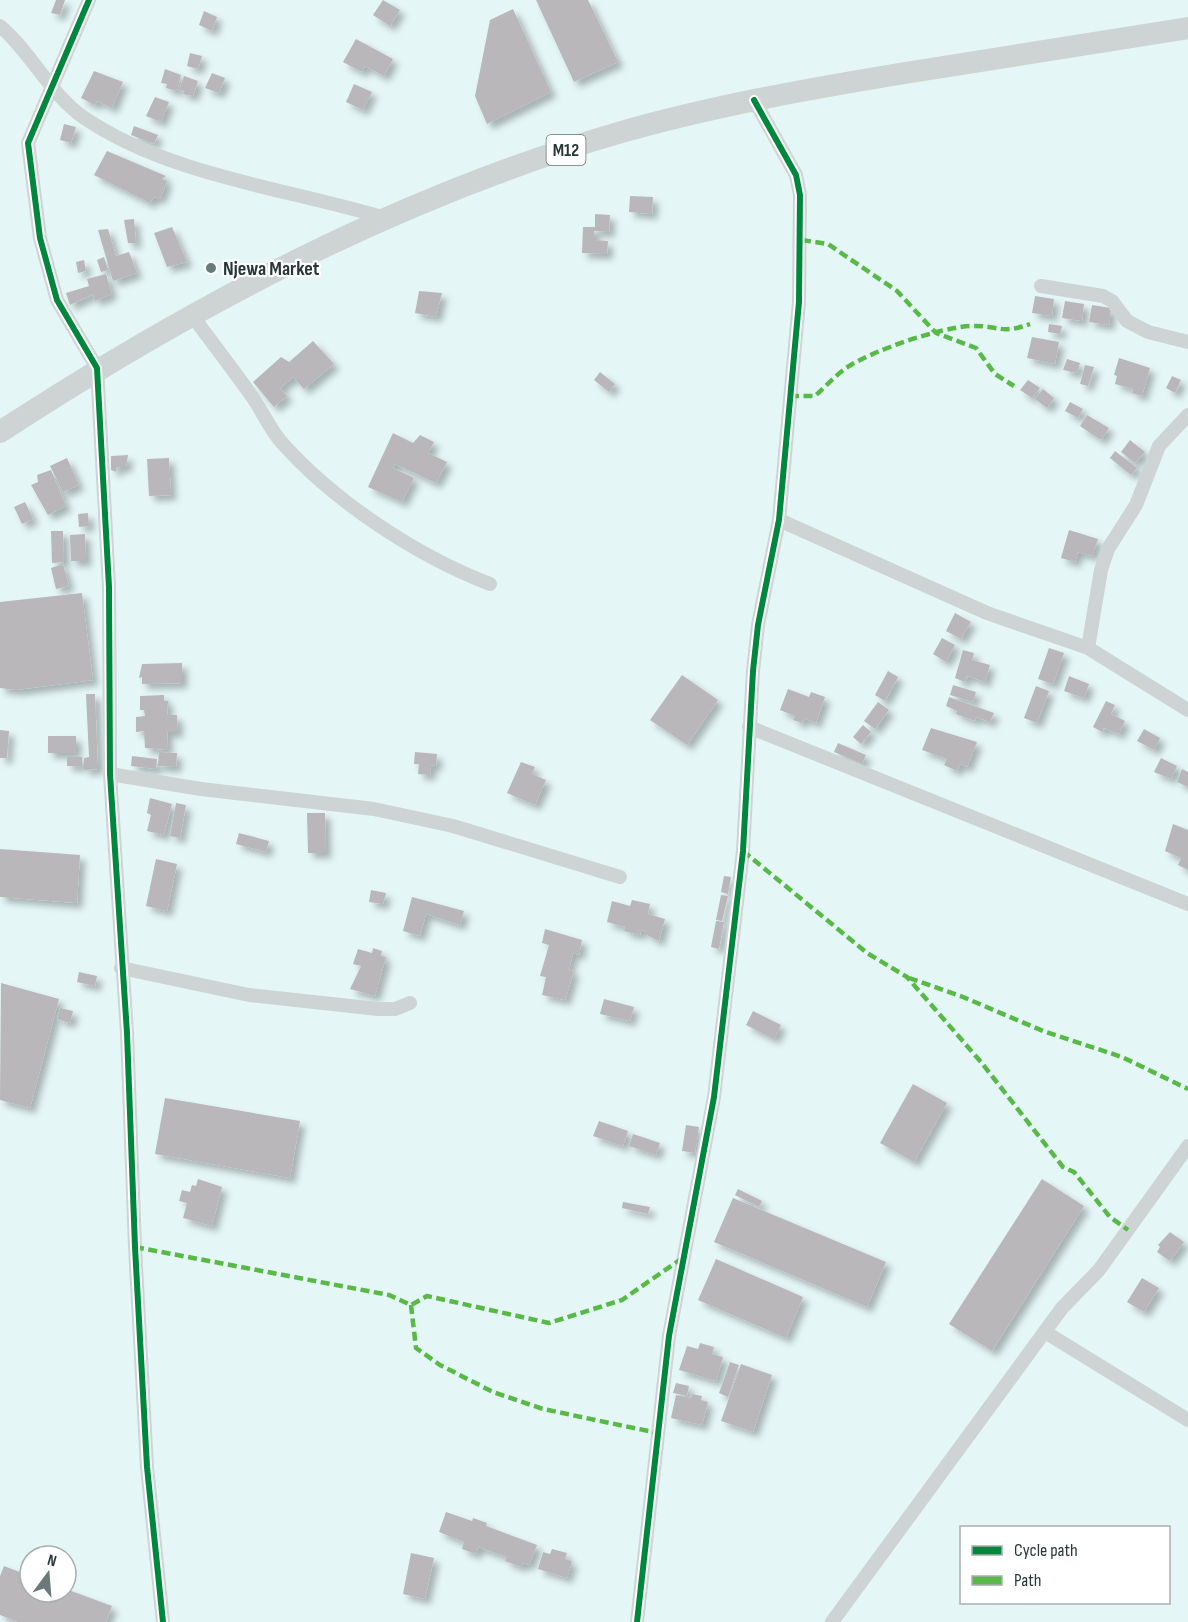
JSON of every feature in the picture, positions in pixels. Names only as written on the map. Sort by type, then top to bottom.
[{"type":"highway","name":"M12","points":[[0,432],[97,368],[191,314],[315,249],[385,218],[557,153],[618,133],[754,100],[1188,28]]},
{"type":"street","points":[[89,0],[28,142],[40,238],[57,300],[97,368],[109,587],[110,774],[129,1078],[147,1467],[163,1622]]},
{"type":"street","points":[[0,26],[52,87],[82,116],[125,141],[176,163],[385,218]]},
{"type":"street","points":[[637,1622],[669,1336],[714,1097],[743,851],[749,727],[758,625],[779,519],[799,302],[800,195],[796,175],[754,100]]},
{"type":"street","points":[[1041,286],[1103,296],[1112,301],[1127,321],[1148,332],[1188,342]]},
{"type":"street","points":[[191,314],[282,443],[317,477],[348,504],[425,553],[490,584]]},
{"type":"street","points":[[1088,648],[1101,570],[1108,549],[1136,505],[1160,446],[1188,415]]},
{"type":"street","points":[[779,519],[987,613],[1088,648],[1188,710]]},
{"type":"street","points":[[749,727],[1188,904]]},
{"type":"street","points":[[110,774],[201,789],[374,809],[453,826],[620,877]]},
{"type":"street","points":[[121,968],[249,995],[378,1009],[395,1009],[410,1004]]},
{"type":"street","points":[[832,1622],[1062,1308],[1099,1270],[1188,1146]]},
{"type":"street","points":[[1045,1332],[1188,1420]]},
{"type":"building","points":[[56,0],[65,0],[60,15],[51,13]]},
{"type":"building","points":[[383,0],[400,10],[390,26],[373,15]]},
{"type":"building","points":[[536,0],[588,0],[618,62],[574,82]]},
{"type":"building","points":[[513,9],[551,92],[487,124],[475,96],[490,20]]},
{"type":"building","points":[[204,11],[217,17],[212,31],[199,25]]},
{"type":"building","points":[[356,39],[393,59],[384,76],[365,66],[362,72],[343,62]]},
{"type":"building","points":[[190,53],[202,56],[198,69],[187,66]]},
{"type":"building","points":[[165,69],[181,75],[177,91],[166,88],[167,84],[161,83]]},
{"type":"building","points":[[94,71],[123,82],[112,108],[97,101],[95,105],[81,98]]},
{"type":"building","points":[[212,73],[225,78],[219,93],[205,88]]},
{"type":"building","points":[[184,76],[198,81],[193,96],[183,94],[184,91],[179,90]]},
{"type":"building","points":[[354,84],[372,92],[363,110],[346,102]]},
{"type":"building","points":[[155,97],[169,102],[161,122],[146,116]]},
{"type":"building","points":[[64,124],[76,127],[71,143],[60,140]]},
{"type":"building","points":[[134,126],[158,135],[154,144],[131,135]]},
{"type":"building","points":[[107,151],[166,176],[162,179],[167,181],[160,199],[154,197],[150,203],[94,175]]},
{"type":"building","points":[[630,196],[653,197],[652,214],[629,212]]},
{"type":"building","points":[[595,214],[610,215],[609,232],[594,231],[594,240],[608,241],[607,254],[582,253],[583,227],[595,227]]},
{"type":"building","points":[[134,219],[136,243],[128,243],[124,220]]},
{"type":"building","points":[[172,227],[187,262],[167,267],[154,233]]},
{"type":"building","points":[[108,229],[116,256],[129,252],[137,273],[113,281],[98,230]]},
{"type":"building","points":[[104,257],[108,270],[101,272],[97,260]]},
{"type":"building","points":[[84,260],[86,271],[78,273],[76,262]]},
{"type":"building","points":[[106,274],[112,294],[95,301],[93,294],[70,305],[66,293],[89,286],[87,279]]},
{"type":"building","points":[[419,291],[442,293],[436,317],[415,313]]},
{"type":"building","points":[[1035,296],[1054,299],[1052,316],[1032,313]]},
{"type":"building","points":[[1065,301],[1084,304],[1082,321],[1062,318]]},
{"type":"building","points":[[1092,305],[1111,308],[1109,325],[1089,322]]},
{"type":"building","points":[[1049,324],[1062,326],[1060,334],[1048,332]]},
{"type":"building","points":[[1032,337],[1059,342],[1055,364],[1027,358]]},
{"type":"building","points":[[313,341],[334,364],[304,389],[293,377],[280,388],[287,396],[274,407],[253,382],[281,357],[289,362]]},
{"type":"building","points":[[1119,358],[1150,368],[1142,396],[1132,393],[1133,389],[1115,384],[1117,376],[1114,375]]},
{"type":"building","points":[[1067,359],[1080,363],[1077,373],[1063,370]]},
{"type":"building","points":[[1085,365],[1094,367],[1088,386],[1080,384]]},
{"type":"building","points":[[600,372],[615,384],[609,392],[594,380]]},
{"type":"building","points":[[1172,376],[1181,380],[1175,393],[1166,388]]},
{"type":"building","points":[[1028,380],[1040,388],[1032,398],[1020,390]]},
{"type":"building","points":[[1043,389],[1054,398],[1047,408],[1035,399]]},
{"type":"building","points":[[1070,402],[1083,409],[1078,418],[1065,411]]},
{"type":"building","points":[[1087,415],[1109,428],[1101,440],[1080,426]]},
{"type":"building","points":[[393,433],[413,443],[420,435],[434,442],[428,453],[447,462],[436,483],[395,464],[393,468],[414,478],[402,502],[368,487]]},
{"type":"building","points":[[1130,440],[1145,452],[1135,463],[1121,452]]},
{"type":"building","points":[[1115,451],[1137,468],[1131,475],[1110,458]]},
{"type":"building","points":[[128,455],[126,467],[117,467],[116,472],[111,470],[111,456]]},
{"type":"building","points":[[67,458],[79,485],[63,492],[50,466]]},
{"type":"building","points":[[169,458],[171,495],[149,496],[147,459]]},
{"type":"building","points":[[51,470],[66,506],[48,515],[31,485],[38,482],[37,475]]},
{"type":"building","points":[[25,502],[33,519],[22,524],[14,507]]},
{"type":"building","points":[[88,513],[89,526],[79,527],[78,514]]},
{"type":"building","points":[[1069,530],[1098,539],[1092,556],[1078,552],[1075,562],[1061,558]]},
{"type":"building","points":[[51,531],[63,531],[64,562],[52,563]]},
{"type":"building","points":[[85,534],[86,561],[71,561],[70,535]]},
{"type":"building","points":[[63,564],[69,586],[56,589],[51,568]]},
{"type":"building","points":[[82,593],[93,680],[16,690],[0,688],[0,602]]},
{"type":"building","points":[[955,613],[971,622],[961,639],[946,631]]},
{"type":"building","points":[[942,638],[955,645],[946,662],[933,654]]},
{"type":"building","points":[[1049,648],[1064,653],[1053,684],[1038,679]]},
{"type":"building","points":[[963,650],[974,653],[972,660],[990,665],[985,682],[967,676],[965,682],[955,678]]},
{"type":"building","points":[[182,663],[182,683],[142,684],[142,677],[139,678],[142,664]]},
{"type":"building","points":[[888,671],[898,677],[885,701],[875,695]]},
{"type":"building","points":[[682,675],[718,700],[687,745],[650,720]]},
{"type":"building","points":[[1069,676],[1089,684],[1084,698],[1064,691]]},
{"type":"building","points":[[953,685],[976,692],[973,702],[950,695]]},
{"type":"building","points":[[1036,686],[1049,691],[1037,723],[1024,718]]},
{"type":"building","points":[[788,689],[809,697],[811,692],[825,697],[816,723],[804,718],[802,723],[793,720],[795,716],[780,710]]},
{"type":"building","points":[[86,694],[95,694],[98,769],[84,770],[84,758],[89,757]]},
{"type":"building","points":[[164,695],[164,701],[168,701],[167,715],[177,715],[178,732],[167,732],[168,750],[145,748],[144,731],[136,732],[136,717],[145,716],[144,710],[140,710],[140,696]]},
{"type":"building","points":[[949,697],[994,713],[990,722],[976,717],[975,721],[956,714],[957,711],[946,706]]},
{"type":"building","points":[[1106,701],[1115,705],[1111,714],[1125,721],[1119,734],[1104,728],[1102,732],[1093,727]]},
{"type":"building","points":[[878,702],[889,710],[875,729],[864,721]]},
{"type":"building","points":[[863,725],[871,732],[861,744],[853,737]]},
{"type":"building","points":[[931,728],[977,742],[967,767],[960,764],[957,771],[944,765],[947,759],[922,750]]},
{"type":"building","points":[[1144,729],[1160,738],[1154,750],[1137,741]]},
{"type":"building","points":[[0,730],[9,731],[7,758],[0,758]]},
{"type":"building","points":[[48,736],[76,736],[76,753],[48,753]]},
{"type":"building","points":[[838,743],[866,755],[862,764],[834,752]]},
{"type":"building","points":[[159,752],[177,753],[176,767],[158,766]]},
{"type":"building","points":[[415,752],[437,754],[436,766],[431,765],[430,775],[418,774],[419,764],[414,764]]},
{"type":"building","points":[[132,756],[157,759],[156,769],[131,766]]},
{"type":"building","points":[[67,757],[82,757],[82,766],[67,766]]},
{"type":"building","points":[[1161,758],[1177,766],[1171,779],[1154,772]]},
{"type":"building","points":[[521,762],[535,767],[532,774],[546,780],[535,805],[507,793]]},
{"type":"building","points":[[1182,769],[1188,772],[1188,787],[1177,782]]},
{"type":"building","points":[[150,798],[172,804],[164,835],[147,831],[151,815],[147,813]]},
{"type":"building","points":[[176,803],[186,805],[180,838],[170,836]]},
{"type":"building","points":[[307,813],[325,813],[326,853],[308,853]]},
{"type":"building","points":[[1173,824],[1188,830],[1188,870],[1178,865],[1181,858],[1165,851]]},
{"type":"building","points":[[239,833],[269,841],[266,852],[236,844]]},
{"type":"building","points":[[0,849],[80,855],[77,903],[0,897]]},
{"type":"building","points":[[156,859],[177,864],[167,911],[146,906]]},
{"type":"building","points":[[724,876],[731,877],[728,894],[721,892]]},
{"type":"building","points":[[371,890],[386,893],[383,904],[369,902]]},
{"type":"building","points":[[721,895],[728,896],[722,921],[716,920]]},
{"type":"building","points":[[412,897],[464,911],[460,925],[426,914],[420,936],[403,931]]},
{"type":"building","points":[[632,900],[650,904],[648,914],[665,919],[659,941],[647,935],[647,932],[641,930],[640,935],[624,931],[625,927],[607,922],[612,901],[630,906]]},
{"type":"building","points":[[716,921],[724,922],[719,949],[711,947]]},
{"type":"building","points":[[545,929],[582,940],[579,955],[573,953],[569,970],[574,971],[565,1000],[542,995],[546,977],[540,976],[549,945],[542,943]]},
{"type":"building","points":[[373,948],[382,951],[381,956],[386,957],[375,996],[350,989],[361,966],[353,964],[358,949],[372,953]]},
{"type":"building","points":[[79,972],[97,976],[95,986],[77,982]]},
{"type":"building","points":[[1,983],[59,999],[30,1108],[0,1100]]},
{"type":"building","points":[[604,999],[634,1007],[630,1021],[600,1014]]},
{"type":"building","points":[[60,1008],[73,1011],[70,1023],[57,1019]]},
{"type":"building","points":[[753,1011],[781,1025],[774,1039],[746,1025]]},
{"type":"building","points":[[913,1084],[947,1103],[914,1162],[880,1143]]},
{"type":"building","points":[[165,1098],[300,1121],[290,1178],[155,1154]]},
{"type":"building","points":[[599,1121],[628,1131],[623,1146],[593,1136]]},
{"type":"building","points":[[686,1125],[699,1127],[695,1153],[682,1151]]},
{"type":"building","points":[[633,1134],[660,1143],[656,1155],[629,1146]]},
{"type":"building","points":[[198,1179],[222,1187],[212,1226],[183,1218],[187,1203],[179,1201],[182,1190],[190,1192],[192,1185],[196,1186]]},
{"type":"building","points":[[1042,1179],[1084,1206],[992,1351],[949,1324]]},
{"type":"building","points":[[738,1189],[762,1201],[759,1207],[735,1195]]},
{"type":"building","points":[[733,1198],[886,1262],[867,1307],[714,1242]]},
{"type":"building","points":[[623,1202],[650,1207],[648,1214],[622,1208]]},
{"type":"building","points":[[1170,1232],[1184,1242],[1170,1261],[1157,1252],[1160,1247],[1158,1245]]},
{"type":"building","points":[[716,1259],[803,1297],[786,1338],[698,1300]]},
{"type":"building","points":[[1142,1278],[1159,1288],[1144,1312],[1127,1302]]},
{"type":"building","points":[[700,1343],[714,1347],[712,1354],[723,1357],[716,1381],[679,1370],[687,1346],[698,1349]]},
{"type":"building","points":[[730,1362],[739,1365],[728,1397],[719,1393]]},
{"type":"building","points":[[741,1364],[772,1375],[753,1432],[721,1421]]},
{"type":"building","points":[[676,1383],[689,1386],[687,1396],[673,1393]]},
{"type":"building","points":[[692,1394],[702,1396],[701,1400],[708,1402],[702,1425],[671,1418],[676,1395],[691,1398]]},
{"type":"building","points":[[446,1512],[472,1521],[473,1518],[487,1523],[486,1526],[537,1545],[529,1565],[523,1563],[521,1567],[505,1561],[507,1557],[478,1547],[476,1554],[462,1549],[464,1542],[439,1532]]},
{"type":"building","points":[[552,1549],[567,1553],[565,1559],[572,1561],[567,1578],[538,1569],[543,1552],[550,1554]]},
{"type":"building","points":[[411,1553],[434,1558],[425,1599],[403,1594]]},
{"type":"building","points":[[4,1566],[18,1571],[18,1604],[78,1604],[78,1593],[112,1606],[106,1622],[18,1622],[0,1615],[0,1576]]},
{"type":"marked path","points":[[802,240],[828,244],[897,291],[936,333],[976,348],[995,374],[1014,386]]},
{"type":"marked path","points":[[790,396],[815,396],[842,371],[857,361],[925,335],[958,327],[980,326],[1012,329],[1030,324]]},
{"type":"marked path","points":[[743,851],[867,953],[907,977],[981,1062],[1063,1167],[1074,1172],[1110,1217],[1128,1230]]},
{"type":"marked path","points":[[909,978],[963,997],[1043,1031],[1122,1057],[1188,1089]]},
{"type":"marked path","points":[[135,1247],[389,1295],[411,1305],[427,1296],[549,1323],[622,1300],[684,1257]]},
{"type":"marked path","points":[[411,1305],[416,1348],[440,1365],[493,1392],[543,1409],[658,1433]]},
{"type":"cycle path","points":[[89,0],[28,143],[40,238],[57,300],[97,368],[109,587],[110,774],[127,1033],[135,1247],[147,1467],[163,1622]]},
{"type":"cycle path","points":[[637,1622],[669,1336],[714,1097],[743,851],[753,671],[758,625],[779,520],[799,302],[800,195],[796,175],[754,100]]},
{"type":"place","name":"Njewa Market","points":[[211,268]]}]
